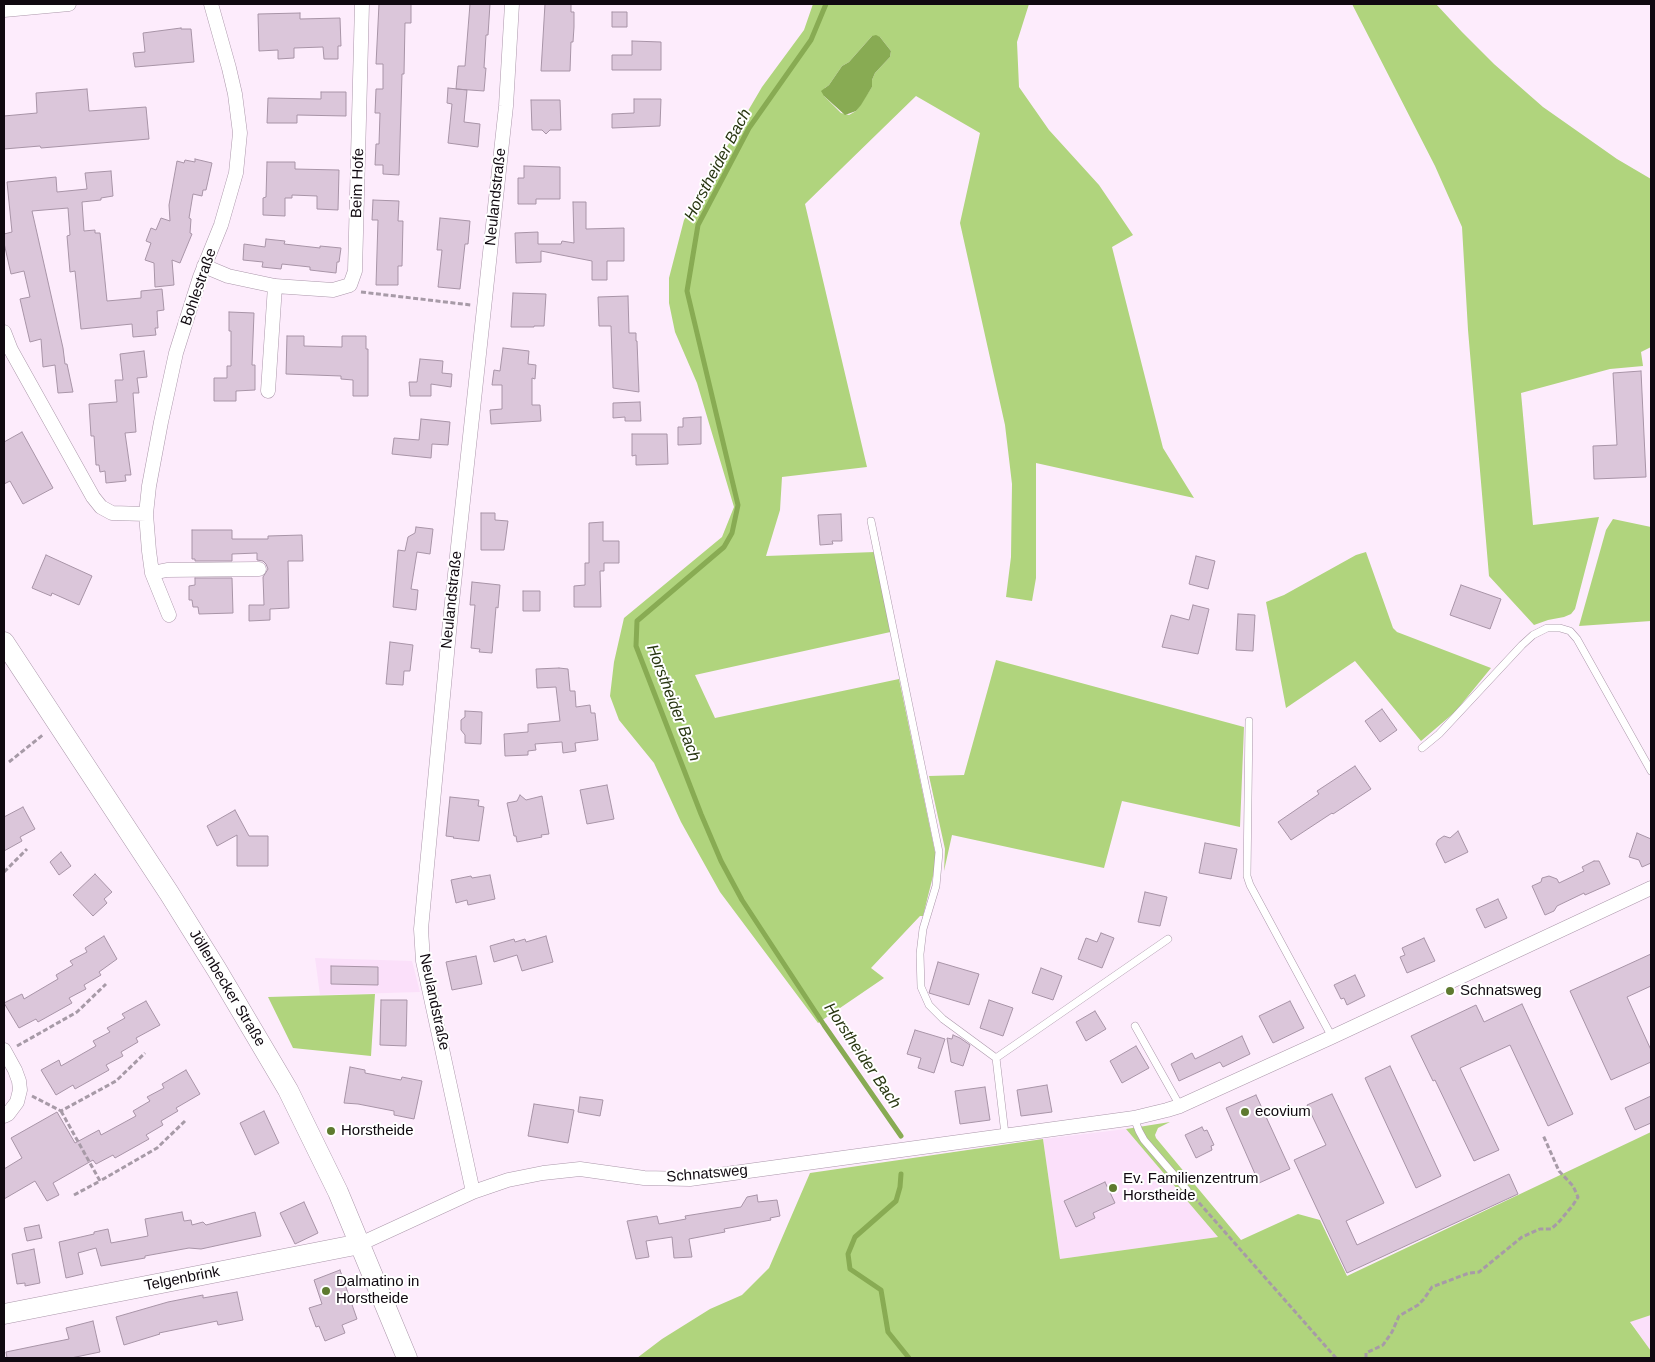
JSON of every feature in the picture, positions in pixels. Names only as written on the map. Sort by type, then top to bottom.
[{"type":"main road","name":"Jöllenbecker Straße","points":[[4,642],[169,893],[276,1070],[316,1145],[360,1244],[407,1358]]},
{"type":"main road","name":"Telgenbrink","points":[[4,1314],[360,1244]]},
{"type":"street","points":[[4,10],[69,4]]},
{"type":"street","name":"Bohlestraße","points":[[169,615],[152,573],[146,514],[156,449],[176,353],[204,266],[221,225],[236,173],[240,133],[230,68],[211,4]]},
{"type":"street","name":"Beim Hofe","points":[[350,285],[355,271],[362,4]]},
{"type":"street","name":"Neulandstraße","points":[[473,1192],[423,961],[421,929],[450,612],[506,106],[512,4]]},
{"type":"street","points":[[204,266],[228,276],[275,286],[333,290],[350,285]]},
{"type":"street","points":[[268,391],[275,286]]},
{"type":"street","points":[[4,332],[12,350],[93,497],[101,507],[112,513],[146,514]]},
{"type":"street","points":[[152,573],[167,570],[259,569]]},
{"type":"street","name":"Schnatsweg","points":[[360,1244],[473,1192],[508,1180],[543,1173],[580,1169],[644,1178],[690,1179],[1005,1134],[1134,1118],[1180,1106],[1651,888]]},
{"type":"street","points":[[4,1051],[15,1070],[20,1090],[17,1102],[8,1114],[4,1116]]},
{"type":"lane","points":[[871,521],[939,852],[936,886],[923,929],[920,954],[921,986],[929,1005],[943,1018],[996,1058],[1005,1134]]},
{"type":"lane","points":[[1422,748],[1440,734],[1533,635],[1548,628],[1560,628],[1570,630],[1577,639],[1651,772]]},
{"type":"lane","points":[[1249,722],[1247,876],[1332,1037]]},
{"type":"lane","points":[[996,1058],[1168,939]]},
{"type":"lane","points":[[1135,1026],[1180,1106]]},
{"type":"lane","points":[[1134,1118],[1138,1131],[1144,1140],[1187,1190]]},
{"type":"path","points":[[350,285],[357,291],[367,293],[484,306]]},
{"type":"path","points":[[9,762],[57,725]]},
{"type":"path","points":[[4,872],[27,849]]},
{"type":"path","points":[[4,1051],[77,1012],[106,984]]},
{"type":"path","points":[[61,1111],[116,1081],[145,1053]]},
{"type":"path","points":[[20,1090],[61,1111],[100,1181]]},
{"type":"path","points":[[74,1195],[158,1148],[185,1122]]},
{"type":"path","points":[[1366,1358],[1366,1353],[1383,1345],[1392,1332],[1399,1316],[1424,1300],[1432,1287],[1469,1272],[1480,1272],[1522,1236],[1540,1229],[1550,1229],[1558,1223],[1573,1205],[1578,1196],[1573,1186],[1559,1171],[1543,1135]]},
{"type":"path","points":[[1187,1190],[1336,1358]]},
{"type":"shaded area","points":[[813,4],[1029,4],[1017,42],[1019,87],[1049,130],[1099,185],[1133,235],[1112,247],[1163,448],[1194,498],[1036,463],[1036,578],[1032,601],[1006,597],[1011,557],[1012,484],[1005,425],[960,223],[980,133],[916,96],[805,204],[867,467],[782,477],[780,510],[766,556],[875,552],[895,631],[695,675],[715,718],[899,679],[935,852],[935,868],[923,916],[920,916],[871,968],[884,978],[818,1023],[720,892],[681,822],[654,763],[619,720],[610,696],[614,662],[624,618],[722,537],[734,507],[697,383],[675,332],[669,303],[669,278],[684,220],[762,87],[804,30]],"holes":[[[872,36],[880,37],[891,51],[890,57],[875,73],[872,87],[856,111],[849,115],[841,113],[824,96],[825,88],[842,66],[849,62]]]},
{"type":"shaded area","points":[[1352,4],[1436,4],[1494,64],[1543,107],[1617,159],[1651,179],[1651,347],[1641,352],[1643,366],[1610,369],[1521,393],[1533,525],[1599,517],[1575,609],[1571,614],[1564,617],[1534,625],[1489,576],[1468,330],[1462,227],[1435,166]]},
{"type":"shaded area","points":[[872,36],[880,37],[891,51],[890,57],[875,73],[872,87],[861,105],[856,111],[845,115],[821,91],[829,85],[842,66],[849,62]]},
{"type":"shaded area","points":[[1613,519],[1651,527],[1651,621],[1579,626],[1606,530]]},
{"type":"shaded area","points":[[1366,552],[1393,628],[1397,632],[1491,668],[1455,712],[1421,741],[1355,661],[1286,708],[1266,602],[1284,595],[1356,555]]},
{"type":"shaded area","points":[[996,660],[1244,727],[1240,827],[1122,801],[1104,868],[952,835],[944,871],[945,849],[929,776],[964,775]]},
{"type":"shaded area","points":[[315,958],[412,961],[420,992],[320,995]]},
{"type":"shaded area","points":[[375,994],[371,1056],[293,1048],[268,997]]},
{"type":"shaded area","points":[[1170,1122],[1158,1128],[1155,1135],[1156,1138],[1241,1240],[1298,1214],[1320,1220],[1347,1276],[1651,1132],[1651,1315],[1630,1322],[1651,1351],[1651,1358],[637,1358],[662,1339],[710,1309],[742,1295],[769,1268],[810,1173],[1043,1139],[1060,1259],[1218,1237],[1126,1129]]},
{"type":"shaded area","name":"Ev. Familienzentrum Horstheide","points":[[1126,1129],[1219,1237],[1060,1259],[1043,1139]]},
{"type":"shaded area","points":[[1651,1315],[1651,1351],[1630,1321]]},
{"type":"building","points":[[379,4],[411,4],[411,23],[405,23],[399,175],[383,174],[383,165],[375,165],[376,144],[379,144],[380,113],[375,113],[376,89],[383,89],[383,64],[376,64]]},
{"type":"building","points":[[470,4],[490,4],[488,35],[486,35],[484,91],[456,89],[458,66],[465,66]]},
{"type":"building","points":[[545,4],[571,4],[571,12],[574,12],[570,71],[541,71]]},
{"type":"building","points":[[612,12],[627,12],[627,27],[612,27]]},
{"type":"building","points":[[300,13],[300,19],[340,18],[341,46],[338,46],[338,59],[324,59],[323,47],[294,48],[294,58],[278,59],[278,50],[259,51],[258,14]]},
{"type":"building","points":[[181,28],[191,29],[194,62],[135,67],[133,53],[145,52],[143,33]]},
{"type":"building","points":[[632,41],[661,42],[661,70],[612,70],[612,55],[632,55]]},
{"type":"building","points":[[448,88],[467,90],[464,122],[480,124],[478,147],[448,143],[452,104],[447,103]]},
{"type":"building","points":[[87,89],[89,111],[146,107],[149,139],[41,148],[40,146],[4,149],[4,116],[37,113],[36,93]]},
{"type":"building","points":[[321,92],[346,92],[346,116],[297,115],[297,123],[267,123],[268,98],[321,99]]},
{"type":"building","points":[[634,99],[661,99],[660,126],[612,128],[612,114],[634,113]]},
{"type":"building","points":[[531,100],[560,100],[561,130],[550,130],[546,134],[542,130],[532,130]]},
{"type":"building","points":[[195,159],[212,163],[206,190],[203,190],[202,196],[193,194],[189,218],[191,219],[190,233],[192,234],[180,263],[172,260],[174,285],[155,287],[154,263],[145,260],[151,243],[146,241],[151,228],[156,230],[161,218],[170,221],[169,205],[177,161],[184,163],[185,160],[195,162]]},
{"type":"building","points":[[267,162],[295,162],[295,169],[339,170],[338,210],[317,209],[317,196],[292,195],[292,198],[285,198],[285,216],[263,215],[263,198],[266,197]]},
{"type":"building","points":[[524,166],[560,167],[560,199],[536,199],[536,204],[518,204],[518,178],[524,178]]},
{"type":"building","points":[[111,171],[113,196],[101,198],[101,200],[82,202],[84,231],[95,230],[95,233],[100,233],[107,301],[141,298],[141,291],[162,289],[164,310],[157,311],[158,328],[155,328],[156,335],[133,337],[132,324],[81,329],[75,271],[70,272],[67,236],[70,235],[68,208],[32,211],[65,364],[67,364],[73,392],[58,393],[55,365],[43,367],[41,339],[30,342],[20,299],[30,297],[24,271],[11,274],[4,243],[4,234],[12,232],[7,182],[56,177],[57,192],[87,189],[85,173]]},
{"type":"building","points":[[373,200],[399,201],[398,221],[403,221],[402,266],[398,266],[398,285],[376,285],[378,220],[372,220]]},
{"type":"building","points":[[573,202],[586,202],[586,229],[624,228],[624,261],[607,261],[607,280],[592,280],[592,261],[541,251],[541,262],[516,263],[515,233],[538,232],[538,244],[561,244],[562,241],[574,243]]},
{"type":"building","points":[[440,218],[470,221],[468,244],[465,244],[460,289],[438,287],[442,250],[437,250]]},
{"type":"building","points":[[266,239],[285,241],[284,244],[341,248],[336,273],[310,270],[310,267],[282,264],[281,269],[262,267],[263,262],[243,260],[244,244],[265,247]]},
{"type":"building","points":[[513,293],[546,294],[544,326],[511,327]]},
{"type":"building","points":[[628,296],[629,333],[636,333],[637,341],[639,392],[613,388],[611,326],[599,326],[598,297]]},
{"type":"building","points":[[229,312],[254,313],[252,365],[255,365],[255,390],[236,391],[236,401],[214,401],[214,378],[227,378],[227,366],[231,366]]},
{"type":"building","points":[[287,336],[304,336],[304,346],[342,347],[342,336],[366,336],[366,349],[368,349],[368,396],[353,396],[353,380],[341,379],[341,376],[286,374]]},
{"type":"building","points":[[503,348],[529,351],[528,364],[536,365],[535,379],[532,378],[532,405],[540,405],[541,421],[491,424],[490,410],[502,409],[502,385],[492,385],[494,370],[500,371]]},
{"type":"building","points":[[144,351],[147,377],[137,378],[139,393],[133,393],[136,432],[125,433],[131,475],[125,475],[126,481],[106,483],[105,471],[100,472],[99,465],[96,465],[94,436],[91,436],[89,404],[117,402],[115,380],[123,380],[120,354]]},
{"type":"building","points":[[420,359],[443,361],[442,373],[452,374],[451,387],[431,384],[431,396],[410,396],[409,382],[417,382]]},
{"type":"building","points":[[1641,371],[1646,477],[1594,479],[1593,446],[1617,445],[1613,373]]},
{"type":"building","points":[[640,402],[641,421],[625,421],[625,417],[613,418],[613,403]]},
{"type":"building","points":[[701,417],[701,444],[678,445],[678,427],[683,427],[683,418]]},
{"type":"building","points":[[421,419],[450,422],[448,445],[432,444],[431,458],[392,454],[394,438],[419,440]]},
{"type":"building","points":[[22,432],[53,488],[23,504],[10,481],[4,484],[4,442]]},
{"type":"building","points":[[632,434],[667,434],[668,464],[636,465],[636,455],[632,456]]},
{"type":"building","points":[[481,513],[495,513],[495,520],[508,521],[504,550],[481,550]]},
{"type":"building","points":[[841,514],[842,541],[832,541],[833,544],[820,545],[818,515]]},
{"type":"building","points":[[603,522],[603,541],[619,541],[619,563],[604,563],[604,571],[600,571],[601,607],[574,607],[574,586],[585,585],[585,563],[589,563],[589,523]]},
{"type":"building","points":[[416,527],[433,529],[430,554],[417,552],[411,589],[418,590],[416,610],[393,607],[398,550],[405,551],[408,537],[415,533]]},
{"type":"building","points":[[192,530],[232,530],[232,539],[268,539],[268,536],[302,535],[303,561],[288,561],[289,608],[270,609],[270,620],[249,621],[249,605],[264,605],[263,577],[268,569],[266,564],[263,561],[257,560],[257,553],[232,554],[232,561],[195,561],[195,559],[192,559]]},
{"type":"building","points":[[46,555],[92,576],[79,605],[52,593],[51,596],[32,588]]},
{"type":"building","points":[[1196,556],[1215,561],[1208,589],[1189,584]]},
{"type":"building","points":[[195,578],[232,578],[233,613],[199,614],[198,607],[193,607],[192,600],[189,600],[189,586],[195,585]]},
{"type":"building","points":[[472,582],[500,585],[492,653],[479,652],[480,649],[471,648],[475,605],[470,605]]},
{"type":"building","points":[[1461,585],[1501,599],[1490,629],[1450,615]]},
{"type":"building","points":[[523,591],[540,591],[540,611],[523,611]]},
{"type":"building","points":[[1193,605],[1209,609],[1198,654],[1162,647],[1171,615],[1189,620]]},
{"type":"building","points":[[1238,614],[1255,615],[1253,651],[1236,650]]},
{"type":"building","points":[[390,642],[413,645],[410,671],[404,671],[403,685],[386,684]]},
{"type":"building","points":[[536,669],[568,669],[570,691],[575,691],[576,707],[590,705],[591,713],[595,713],[598,740],[575,743],[576,751],[563,753],[562,742],[535,744],[536,750],[528,751],[528,755],[505,756],[504,734],[528,732],[528,724],[560,721],[556,687],[537,688]]},
{"type":"building","points":[[1382,709],[1397,730],[1380,742],[1365,721]]},
{"type":"building","points":[[465,711],[482,712],[481,744],[465,743],[465,735],[461,730],[461,720],[465,717]]},
{"type":"building","points":[[1355,766],[1371,789],[1291,840],[1278,822],[1319,794],[1317,791]]},
{"type":"building","points":[[607,785],[614,819],[587,824],[580,790]]},
{"type":"building","points":[[520,795],[526,800],[542,796],[549,834],[517,842],[507,803],[517,801]]},
{"type":"building","points":[[450,797],[479,800],[478,806],[484,807],[479,841],[446,836]]},
{"type":"building","points":[[23,807],[35,829],[20,837],[22,841],[4,851],[4,817]]},
{"type":"building","points":[[235,810],[249,836],[268,836],[268,866],[237,866],[237,835],[217,846],[207,826]]},
{"type":"building","points":[[1458,831],[1468,852],[1445,863],[1436,844],[1444,836],[1450,838]]},
{"type":"building","points":[[1637,833],[1651,839],[1651,863],[1642,867],[1639,860],[1629,857]]},
{"type":"building","points":[[1205,843],[1237,849],[1231,879],[1199,873]]},
{"type":"building","points":[[61,852],[71,866],[59,875],[50,862]]},
{"type":"building","points":[[1594,861],[1599,861],[1610,884],[1585,895],[1584,893],[1557,906],[1554,911],[1545,915],[1532,886],[1541,882],[1542,878],[1549,876],[1557,879],[1559,883],[1584,871],[1582,867]]},
{"type":"building","points":[[95,874],[112,892],[104,899],[107,903],[93,916],[73,895]]},
{"type":"building","points":[[490,875],[495,899],[468,905],[467,900],[456,903],[451,880]]},
{"type":"building","points":[[1145,892],[1167,897],[1160,926],[1138,922]]},
{"type":"building","points":[[1498,899],[1507,918],[1485,928],[1476,909]]},
{"type":"building","points":[[1101,933],[1114,938],[1102,968],[1078,959],[1086,938],[1097,942]]},
{"type":"building","points":[[104,936],[117,959],[99,972],[101,975],[84,985],[86,989],[69,998],[72,1003],[38,1022],[36,1019],[19,1028],[4,1003],[22,994],[24,999],[58,979],[56,975],[73,965],[70,961],[87,952],[85,948]]},
{"type":"building","points":[[546,936],[553,962],[522,971],[517,955],[494,962],[490,946],[514,939],[515,942],[525,939],[526,942]]},
{"type":"building","points":[[1424,938],[1435,961],[1407,973],[1400,957],[1405,955],[1402,948]]},
{"type":"building","points":[[1651,954],[1651,986],[1627,997],[1651,1050],[1651,1062],[1611,1080],[1570,991]]},
{"type":"building","points":[[476,956],[482,984],[452,990],[446,962]]},
{"type":"building","points":[[938,962],[979,974],[969,1005],[929,993]]},
{"type":"building","points":[[331,966],[378,967],[378,985],[331,984]]},
{"type":"building","points":[[1041,968],[1062,976],[1053,1000],[1032,993]]},
{"type":"building","points":[[1355,975],[1365,996],[1347,1005],[1344,998],[1341,999],[1334,985]]},
{"type":"building","points":[[381,1000],[407,1000],[406,1046],[380,1045]]},
{"type":"building","points":[[989,1000],[1013,1008],[1003,1036],[980,1028]]},
{"type":"building","points":[[146,1001],[160,1025],[136,1038],[138,1042],[121,1052],[123,1056],[106,1065],[109,1070],[75,1089],[73,1085],[56,1095],[41,1070],[59,1060],[61,1066],[96,1046],[93,1041],[110,1032],[107,1028],[125,1018],[122,1014]]},
{"type":"building","points":[[1290,1001],[1304,1028],[1273,1043],[1259,1016]]},
{"type":"building","points":[[1522,1004],[1573,1114],[1548,1126],[1510,1045],[1460,1068],[1499,1150],[1474,1161],[1435,1080],[1433,1081],[1411,1036],[1476,1005],[1484,1022]]},
{"type":"building","points":[[1095,1011],[1106,1029],[1086,1041],[1076,1022]]},
{"type":"building","points":[[915,1030],[945,1039],[934,1073],[918,1068],[921,1058],[907,1054]]},
{"type":"building","points":[[953,1035],[970,1045],[963,1066],[951,1062],[947,1038],[952,1039]]},
{"type":"building","points":[[1242,1036],[1250,1054],[1223,1067],[1220,1062],[1179,1081],[1171,1064],[1192,1053],[1195,1059]]},
{"type":"building","points":[[1136,1046],[1149,1068],[1122,1083],[1110,1061]]},
{"type":"building","points":[[1390,1066],[1441,1176],[1416,1188],[1365,1078]]},
{"type":"building","points":[[350,1067],[365,1070],[365,1073],[401,1080],[402,1077],[422,1081],[414,1119],[394,1115],[394,1111],[344,1103]]},
{"type":"building","points":[[186,1070],[200,1094],[176,1108],[178,1111],[161,1121],[163,1125],[146,1135],[149,1139],[115,1158],[113,1155],[96,1164],[93,1160],[53,1183],[59,1195],[47,1201],[35,1181],[4,1199],[4,1169],[22,1158],[11,1138],[57,1112],[75,1143],[99,1130],[101,1135],[136,1116],[133,1111],[150,1101],[147,1097],[164,1088],[162,1084]]},
{"type":"building","points":[[1047,1085],[1052,1112],[1021,1116],[1017,1090]]},
{"type":"building","points":[[985,1087],[990,1120],[960,1124],[955,1091]]},
{"type":"building","points":[[1332,1094],[1384,1203],[1346,1221],[1357,1245],[1509,1174],[1518,1194],[1347,1273],[1294,1160],[1326,1145],[1307,1105]]},
{"type":"building","points":[[1256,1095],[1290,1169],[1259,1183],[1226,1108]]},
{"type":"building","points":[[1651,1096],[1651,1123],[1635,1130],[1625,1108]]},
{"type":"building","points":[[580,1097],[603,1100],[600,1116],[578,1112]]},
{"type":"building","points":[[534,1104],[574,1110],[568,1143],[528,1136]]},
{"type":"building","points":[[264,1111],[279,1143],[255,1155],[240,1123]]},
{"type":"building","points":[[1202,1127],[1204,1131],[1207,1130],[1214,1145],[1211,1146],[1212,1150],[1196,1158],[1185,1135]]},
{"type":"building","points":[[1105,1182],[1115,1203],[1093,1213],[1095,1218],[1076,1227],[1064,1201]]},
{"type":"building","points":[[757,1195],[758,1202],[777,1200],[780,1216],[770,1218],[771,1220],[724,1229],[725,1232],[689,1239],[692,1257],[674,1258],[672,1237],[646,1241],[649,1257],[636,1259],[627,1221],[657,1216],[659,1224],[686,1219],[685,1216],[741,1207],[747,1197]]},
{"type":"building","points":[[304,1202],[318,1233],[295,1244],[280,1213]]},
{"type":"building","points":[[182,1212],[184,1221],[191,1220],[192,1225],[203,1222],[206,1225],[255,1212],[261,1236],[201,1249],[189,1248],[145,1256],[145,1258],[101,1266],[96,1248],[78,1253],[83,1274],[66,1278],[59,1242],[108,1229],[111,1243],[148,1236],[145,1219]]},
{"type":"building","points":[[39,1225],[42,1238],[27,1241],[24,1228]]},
{"type":"building","points":[[34,1249],[40,1283],[25,1286],[25,1283],[17,1284],[12,1254]]},
{"type":"building","points":[[340,1270],[357,1319],[342,1325],[345,1333],[325,1341],[319,1326],[316,1327],[309,1308],[322,1304],[314,1280]]},
{"type":"building","points":[[237,1292],[243,1320],[218,1325],[217,1321],[159,1333],[124,1345],[116,1317],[168,1302],[203,1295],[203,1298]]},
{"type":"building","points":[[93,1321],[100,1352],[71,1358],[7,1358],[6,1352],[69,1339],[66,1328]]},
{"type":"waterway","name":"Horstheider Bach","points":[[826,4],[811,40],[749,128],[698,225],[687,291],[738,505],[732,533],[724,547],[637,621],[636,646],[701,814],[721,861],[742,900],[824,1025],[901,1136]]},
{"type":"waterway","name":"Horstheider Bach","points":[[901,1174],[896,1201],[855,1237],[848,1254],[850,1269],[881,1290],[888,1332],[909,1358]]},
{"type":"place","name":"Schnatsweg","points":[[1450,991]]},
{"type":"place","name":"ecovium","points":[[1245,1112]]},
{"type":"place","name":"Horstheide","points":[[331,1131]]},
{"type":"place","name":"Ev. Familienzentrum Horstheide","points":[[1113,1188]]},
{"type":"place","name":"Dalmatino in Horstheide","points":[[326,1291]]}]
